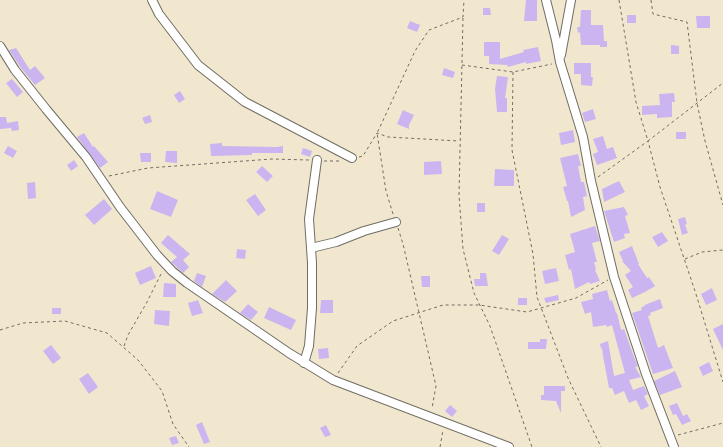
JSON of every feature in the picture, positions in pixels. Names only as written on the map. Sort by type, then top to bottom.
[{"type":"street","points":[[152,0],[159,14],[198,65],[245,102],[352,158]]},
{"type":"street","points":[[546,0],[560,62],[583,137],[591,181],[614,277],[646,374],[674,447]]},
{"type":"street","points":[[560,62],[571,0]]},
{"type":"street","points":[[0,46],[46,109],[86,156],[120,207],[157,255],[187,283],[304,363],[333,380],[509,447]]},
{"type":"street","points":[[304,363],[309,346],[312,308],[309,219],[317,160]]},
{"type":"street","points":[[311,248],[336,242],[364,231],[396,222]]},
{"type":"path","points":[[464,0],[461,65],[459,195],[463,250],[474,293],[490,326],[532,447]]},
{"type":"path","points":[[619,0],[636,102],[660,187],[723,382]]},
{"type":"path","points":[[651,0],[653,14],[687,22],[697,103],[705,141],[723,205]]},
{"type":"path","points":[[100,178],[148,168],[272,159],[341,161],[364,156],[377,133],[415,51],[429,30],[463,17]]},
{"type":"path","points":[[461,65],[513,72],[560,62]]},
{"type":"path","points":[[513,72],[512,150],[533,254],[537,297],[568,378],[601,447]]},
{"type":"path","points":[[591,181],[648,142],[723,83]]},
{"type":"path","points":[[377,133],[388,137],[460,141]]},
{"type":"path","points":[[377,133],[386,190],[403,244],[436,386],[431,410]]},
{"type":"path","points":[[684,259],[702,252],[723,250]]},
{"type":"path","points":[[123,347],[166,264]]},
{"type":"path","points":[[333,380],[357,346],[393,321],[443,305],[480,305],[527,312],[576,298],[614,277]]},
{"type":"path","points":[[0,330],[24,323],[65,321],[107,333],[138,360],[162,391],[173,424],[189,447]]},
{"type":"path","points":[[440,447],[444,423]]},
{"type":"path","points":[[670,437],[723,423]]},
{"type":"building","points":[[526,0],[537,0],[537,21],[524,21]]},
{"type":"building","points":[[483,8],[490,8],[491,15],[483,15]]},
{"type":"building","points":[[581,10],[591,10],[591,25],[603,25],[604,41],[607,41],[607,47],[600,47],[600,45],[581,45],[580,32],[578,33],[577,27],[580,27]]},
{"type":"building","points":[[627,15],[636,15],[636,23],[627,23]]},
{"type":"building","points":[[696,16],[710,16],[710,28],[697,28]]},
{"type":"building","points":[[410,21],[420,25],[417,32],[407,28]]},
{"type":"building","points":[[484,42],[500,42],[500,59],[524,52],[523,50],[538,47],[541,61],[526,64],[526,62],[508,67],[507,65],[489,64],[489,56],[484,56]]},
{"type":"building","points":[[671,45],[679,46],[679,54],[671,54]]},
{"type":"building","points":[[16,48],[30,70],[35,66],[45,78],[35,85],[9,50]]},
{"type":"building","points":[[574,63],[591,63],[591,77],[593,77],[592,86],[581,85],[581,74],[574,74]]},
{"type":"building","points":[[444,68],[455,72],[453,78],[442,75]]},
{"type":"building","points":[[497,76],[508,77],[505,98],[507,98],[507,112],[497,112],[495,89]]},
{"type":"building","points":[[12,79],[23,92],[17,97],[6,83]]},
{"type":"building","points":[[180,91],[185,99],[179,103],[174,95]]},
{"type":"building","points":[[674,93],[675,102],[672,102],[672,117],[657,118],[657,114],[642,115],[642,106],[660,105],[659,94]]},
{"type":"building","points":[[593,109],[596,119],[585,122],[582,113]]},
{"type":"building","points":[[403,110],[414,115],[409,125],[409,129],[397,124]]},
{"type":"building","points":[[150,115],[152,122],[145,124],[142,118]]},
{"type":"building","points":[[0,117],[6,117],[7,123],[18,121],[19,130],[12,131],[11,128],[0,129]]},
{"type":"building","points":[[573,130],[575,142],[561,145],[559,133]]},
{"type":"building","points":[[676,132],[686,132],[686,139],[676,139]]},
{"type":"building","points":[[84,133],[93,147],[94,146],[108,162],[100,168],[77,137]]},
{"type":"building","points":[[603,136],[607,149],[613,147],[617,158],[597,165],[593,154],[598,152],[593,139]]},
{"type":"building","points":[[222,143],[222,146],[283,146],[283,153],[252,153],[252,155],[211,156],[210,144]]},
{"type":"building","points":[[8,146],[17,151],[13,158],[4,153]]},
{"type":"building","points":[[303,148],[312,151],[310,157],[301,154]]},
{"type":"building","points":[[166,151],[177,151],[177,163],[165,162]]},
{"type":"building","points":[[140,153],[151,153],[151,162],[141,162]]},
{"type":"building","points":[[578,154],[581,166],[578,166],[581,182],[584,182],[587,196],[583,197],[585,210],[571,217],[568,201],[563,187],[567,186],[560,158]]},
{"type":"building","points":[[74,160],[78,166],[71,171],[67,165]]},
{"type":"building","points":[[441,161],[442,174],[424,175],[424,162]]},
{"type":"building","points":[[262,166],[273,176],[267,182],[256,172]]},
{"type":"building","points":[[495,169],[514,170],[514,186],[494,186]]},
{"type":"building","points":[[619,181],[625,192],[604,202],[602,189]]},
{"type":"building","points":[[35,182],[36,198],[28,199],[27,183]]},
{"type":"building","points":[[157,191],[178,200],[171,217],[150,209]]},
{"type":"building","points":[[255,194],[266,210],[258,216],[246,200]]},
{"type":"building","points":[[104,199],[112,209],[94,225],[85,215]]},
{"type":"building","points":[[477,203],[485,203],[485,212],[477,212]]},
{"type":"building","points":[[624,207],[628,215],[625,216],[630,233],[624,234],[625,238],[614,242],[604,211]]},
{"type":"building","points":[[685,217],[687,224],[685,225],[688,233],[682,235],[678,219]]},
{"type":"building","points":[[595,226],[600,241],[592,243],[597,262],[594,262],[595,270],[600,281],[590,284],[589,282],[575,289],[571,269],[569,270],[565,255],[575,252],[570,234]]},
{"type":"building","points":[[662,232],[668,241],[658,247],[652,237]]},
{"type":"building","points":[[168,235],[190,254],[183,260],[189,267],[183,273],[171,262],[177,257],[161,243]]},
{"type":"building","points":[[502,235],[509,239],[499,255],[492,251]]},
{"type":"building","points":[[632,246],[638,264],[647,278],[649,277],[655,286],[632,298],[628,290],[633,287],[625,275],[631,271],[622,261],[619,252]]},
{"type":"building","points":[[237,249],[246,250],[245,259],[236,258]]},
{"type":"building","points":[[151,266],[156,278],[140,285],[135,273]]},
{"type":"building","points":[[556,268],[559,281],[545,284],[542,271]]},
{"type":"building","points":[[197,273],[206,276],[202,287],[194,281]]},
{"type":"building","points":[[480,273],[486,273],[488,286],[475,286],[474,279],[480,279]]},
{"type":"building","points":[[421,276],[430,276],[430,287],[422,287]]},
{"type":"building","points":[[226,280],[237,291],[225,302],[212,294]]},
{"type":"building","points":[[164,283],[176,284],[176,297],[163,297]]},
{"type":"building","points":[[712,288],[717,300],[706,305],[701,294]]},
{"type":"building","points":[[607,290],[610,301],[612,300],[617,313],[621,330],[624,329],[638,366],[635,367],[641,377],[629,380],[633,390],[644,386],[648,394],[644,396],[649,406],[641,410],[636,400],[629,403],[624,391],[615,395],[612,388],[609,388],[600,344],[608,341],[614,376],[625,373],[612,325],[607,327],[606,325],[593,327],[591,312],[585,314],[581,302],[593,299],[592,294]]},
{"type":"building","points":[[558,295],[559,300],[546,303],[544,298]]},
{"type":"building","points":[[518,298],[527,298],[527,305],[518,305]]},
{"type":"building","points":[[660,299],[663,308],[650,313],[651,315],[648,316],[658,348],[664,345],[673,368],[653,374],[632,313],[642,310],[641,308],[647,304]]},
{"type":"building","points":[[198,300],[203,313],[192,316],[188,303]]},
{"type":"building","points":[[321,300],[333,300],[333,313],[320,313]]},
{"type":"building","points":[[248,304],[258,312],[251,320],[240,313]]},
{"type":"building","points":[[269,307],[296,320],[291,330],[264,318]]},
{"type":"building","points":[[52,308],[61,308],[61,314],[52,314]]},
{"type":"building","points":[[155,310],[170,311],[169,326],[154,324]]},
{"type":"building","points":[[723,324],[723,350],[713,329]]},
{"type":"building","points":[[540,339],[547,339],[546,349],[528,349],[528,342],[540,342]]},
{"type":"building","points":[[51,345],[61,358],[53,364],[43,351]]},
{"type":"building","points":[[328,348],[329,358],[319,359],[318,349]]},
{"type":"building","points":[[709,362],[713,371],[703,376],[699,367]]},
{"type":"building","points":[[675,371],[682,387],[660,395],[654,381]]},
{"type":"building","points":[[88,373],[98,387],[89,394],[79,379]]},
{"type":"building","points":[[544,386],[565,386],[565,391],[561,391],[561,413],[556,401],[541,400],[541,395],[544,395]]},
{"type":"building","points":[[677,403],[683,416],[687,414],[691,421],[682,425],[676,414],[673,415],[669,406]]},
{"type":"building","points":[[450,405],[457,411],[452,417],[445,411]]},
{"type":"building","points":[[202,422],[210,442],[204,444],[196,425]]},
{"type":"building","points":[[326,425],[331,435],[325,437],[320,428]]},
{"type":"building","points":[[176,436],[179,443],[172,445],[169,438]]}]
